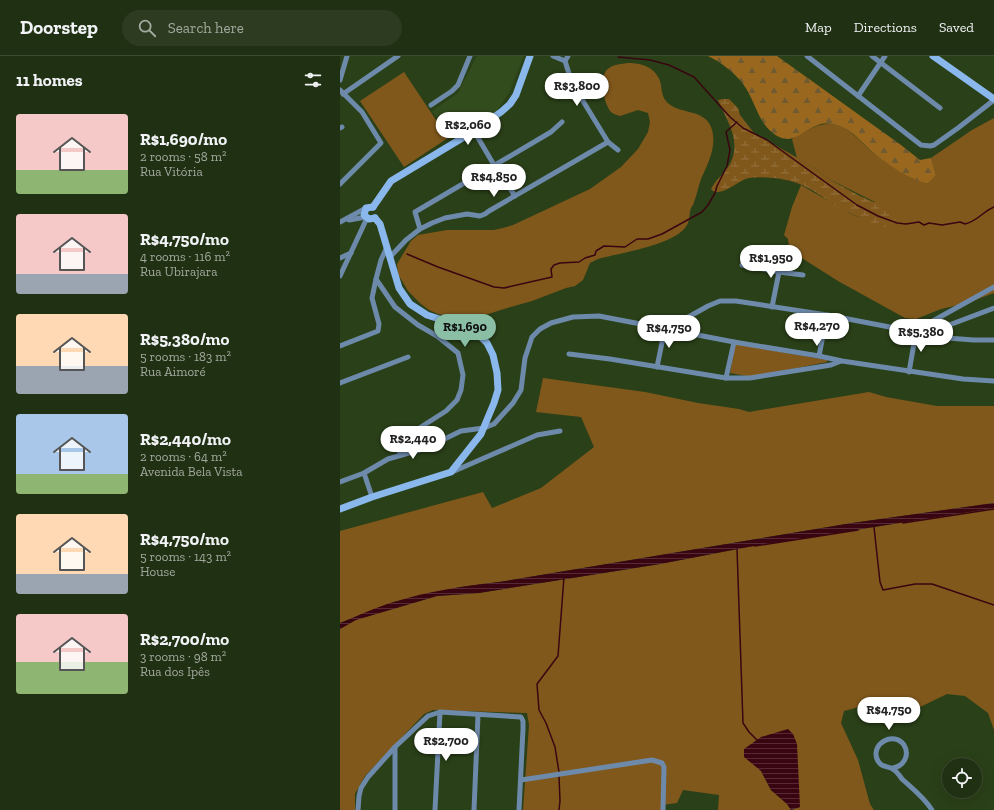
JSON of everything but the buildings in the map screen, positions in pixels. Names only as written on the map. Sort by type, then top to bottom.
[{"type":"street","points":[[340,80],[347,56]]},
{"type":"street","points":[[340,184],[381,143],[362,112],[342,92],[398,56]]},
{"type":"street","points":[[431,105],[452,91],[458,85],[470,56]]},
{"type":"street","points":[[340,276],[366,218],[364,213],[370,208],[391,181],[400,174],[474,131],[510,104],[516,95],[530,56]]},
{"type":"street","points":[[553,56],[567,58],[572,83],[608,142],[618,150]]},
{"type":"street","points":[[806,56],[921,144],[930,146],[934,145],[958,128],[994,99],[943,59],[933,56]]},
{"type":"street","points":[[872,56],[940,108]]},
{"type":"street","points":[[858,96],[885,56]]},
{"type":"street","points":[[420,229],[415,212],[551,132],[562,122]]},
{"type":"street","points":[[474,131],[494,165],[515,196]]},
{"type":"street","points":[[390,257],[406,240],[420,229],[445,218],[467,214],[480,216],[485,214],[608,142]]},
{"type":"street","points":[[370,208],[377,212],[375,218]]},
{"type":"street","points":[[341,222],[370,208]]},
{"type":"street","points":[[341,222],[366,218],[371,220],[375,218]]},
{"type":"street","points":[[375,218],[380,224],[399,288],[410,304],[427,315],[470,329],[478,334],[487,343],[493,355],[497,373],[498,390],[484,428],[474,445],[451,472]]},
{"type":"street","points":[[340,346],[378,331],[379,324],[372,298],[381,260],[387,247]]},
{"type":"street","points":[[340,258],[351,253]]},
{"type":"street","points":[[742,264],[802,275]]},
{"type":"street","points":[[772,307],[779,272]]},
{"type":"street","points":[[376,280],[395,308],[418,325],[437,336],[458,353],[463,375],[461,390],[457,400],[446,411],[399,441],[400,455]]},
{"type":"street","points":[[925,333],[931,322],[994,287]]},
{"type":"street","points":[[657,367],[668,328],[708,306],[720,302],[736,301],[827,315],[948,338],[994,340]]},
{"type":"street","points":[[925,333],[994,308]]},
{"type":"street","points":[[819,356],[827,315]]},
{"type":"street","points":[[340,482],[364,473],[388,459],[426,448],[461,431],[484,428],[494,424],[513,403],[521,390],[528,346],[532,337],[540,329],[551,323],[573,317],[599,316],[842,361],[909,372],[963,379],[994,381]]},
{"type":"street","points":[[909,372],[916,332]]},
{"type":"street","points":[[726,378],[734,342]]},
{"type":"street","points":[[569,354],[610,359],[726,378],[750,378],[831,365],[842,361]]},
{"type":"street","points":[[340,383],[408,357]]},
{"type":"street","points":[[490,412],[494,417],[500,419]]},
{"type":"street","points":[[340,509],[372,497],[451,472],[537,435],[560,431]]},
{"type":"street","points":[[364,473],[372,497]]},
{"type":"street","points":[[435,810],[440,712]]},
{"type":"street","points":[[358,810],[359,796],[368,777],[395,747],[428,716],[440,712],[521,717],[523,729],[519,810]]},
{"type":"street","points":[[474,810],[478,715]]},
{"type":"street","points":[[893,768],[902,764],[906,756],[906,751],[901,742],[892,739],[879,745],[876,754],[880,763],[884,767],[893,768],[902,779],[927,802],[932,810]]},
{"type":"street","points":[[395,747],[396,810]]},
{"type":"street","points":[[521,780],[644,761],[658,761],[662,763],[664,767],[663,810]]},
{"type":"shaded area","points":[[477,56],[524,56],[509,93],[496,112],[477,122],[451,139],[432,111],[458,93]]},
{"type":"shaded area","points":[[994,503],[994,508],[748,547],[660,564],[479,593],[437,596],[356,620],[340,629],[340,623],[374,609],[407,598],[433,592],[852,523]]},
{"type":"shaded area","points":[[788,729],[793,734],[797,744],[800,807],[791,810],[787,804],[771,790],[761,771],[744,757],[744,749],[761,737]]},
{"type":"green space","points":[[708,56],[777,56],[920,160],[931,158],[936,175],[928,183],[908,176],[880,158],[851,132],[836,125],[821,124],[797,137],[786,139],[780,138],[765,125],[747,90],[740,80],[725,66]]},
{"type":"green space","points":[[628,63],[643,65],[655,72],[660,81],[662,94],[666,101],[677,108],[703,117],[708,121],[711,127],[713,134],[713,147],[711,154],[701,179],[694,204],[691,208],[689,221],[681,232],[660,243],[598,259],[590,263],[583,280],[575,286],[485,315],[447,316],[429,310],[421,304],[408,291],[398,274],[397,264],[411,241],[418,235],[447,230],[494,230],[513,225],[590,189],[621,167],[638,149],[648,132],[650,122],[648,113],[638,110],[620,116],[611,112],[608,108],[603,89],[604,77],[609,68],[618,64]]},
{"type":"green space","points":[[404,72],[448,138],[404,167],[360,101]]},
{"type":"green space","points":[[729,99],[738,108],[740,115],[754,133],[815,168],[827,178],[858,195],[889,209],[895,219],[893,227],[883,227],[867,221],[839,208],[808,188],[786,180],[755,177],[745,179],[726,190],[717,192],[713,191],[711,189],[713,185],[730,164],[734,147],[732,131],[718,100]]},
{"type":"green space","points":[[994,118],[994,293],[967,303],[941,309],[916,319],[905,318],[838,281],[797,255],[790,253],[788,239],[784,235],[792,207],[801,185],[849,213],[861,218],[875,202],[827,178],[815,168],[797,158],[792,139],[820,125],[837,125],[851,132],[884,161],[914,179],[936,175],[931,158],[972,130]]},
{"type":"green space","points":[[735,344],[827,360],[827,362],[752,377],[730,373]]},
{"type":"green space","points":[[543,378],[645,392],[749,412],[869,392],[886,397],[937,406],[994,406],[994,503],[852,523],[499,582],[460,587],[393,602],[340,623],[340,531],[483,492],[492,508],[541,488],[594,447],[581,417],[536,412]]},
{"type":"green space","points":[[994,508],[994,730],[988,713],[965,696],[947,694],[916,709],[901,711],[863,706],[844,711],[841,723],[858,760],[870,804],[874,810],[791,810],[718,810],[719,795],[683,790],[677,803],[662,805],[662,810],[523,810],[529,725],[527,713],[433,710],[424,714],[365,776],[355,794],[355,810],[340,810],[340,629],[355,620],[437,596],[479,593],[660,564],[748,547]],"holes":[[[761,771],[800,807],[791,810],[787,804],[771,790]]]},
{"type":"waterway","points":[[618,57],[650,60],[669,65],[694,77],[730,117],[743,128],[767,140],[857,205],[878,216],[897,223],[906,224],[919,222],[924,225],[929,223],[942,225],[960,222],[965,224],[973,221],[994,207]]},
{"type":"waterway","points":[[407,254],[494,287],[504,288],[552,277],[551,269],[554,265],[560,263],[579,262],[585,258],[595,255],[596,251],[604,246],[625,247],[637,239],[648,239],[662,234],[702,212],[708,205],[727,166],[730,150],[726,132],[737,122]]},
{"type":"waterway","points":[[903,523],[994,509]]},
{"type":"waterway","points":[[874,527],[880,582],[883,590],[915,584],[932,584],[994,605]]},
{"type":"waterway","points":[[755,546],[858,530]]},
{"type":"waterway","points":[[737,549],[743,723],[758,741]]},
{"type":"waterway","points":[[559,772],[555,747],[546,723],[539,710],[537,684],[558,656],[564,577]]},
{"type":"waterway","points":[[559,776],[559,810]]}]
